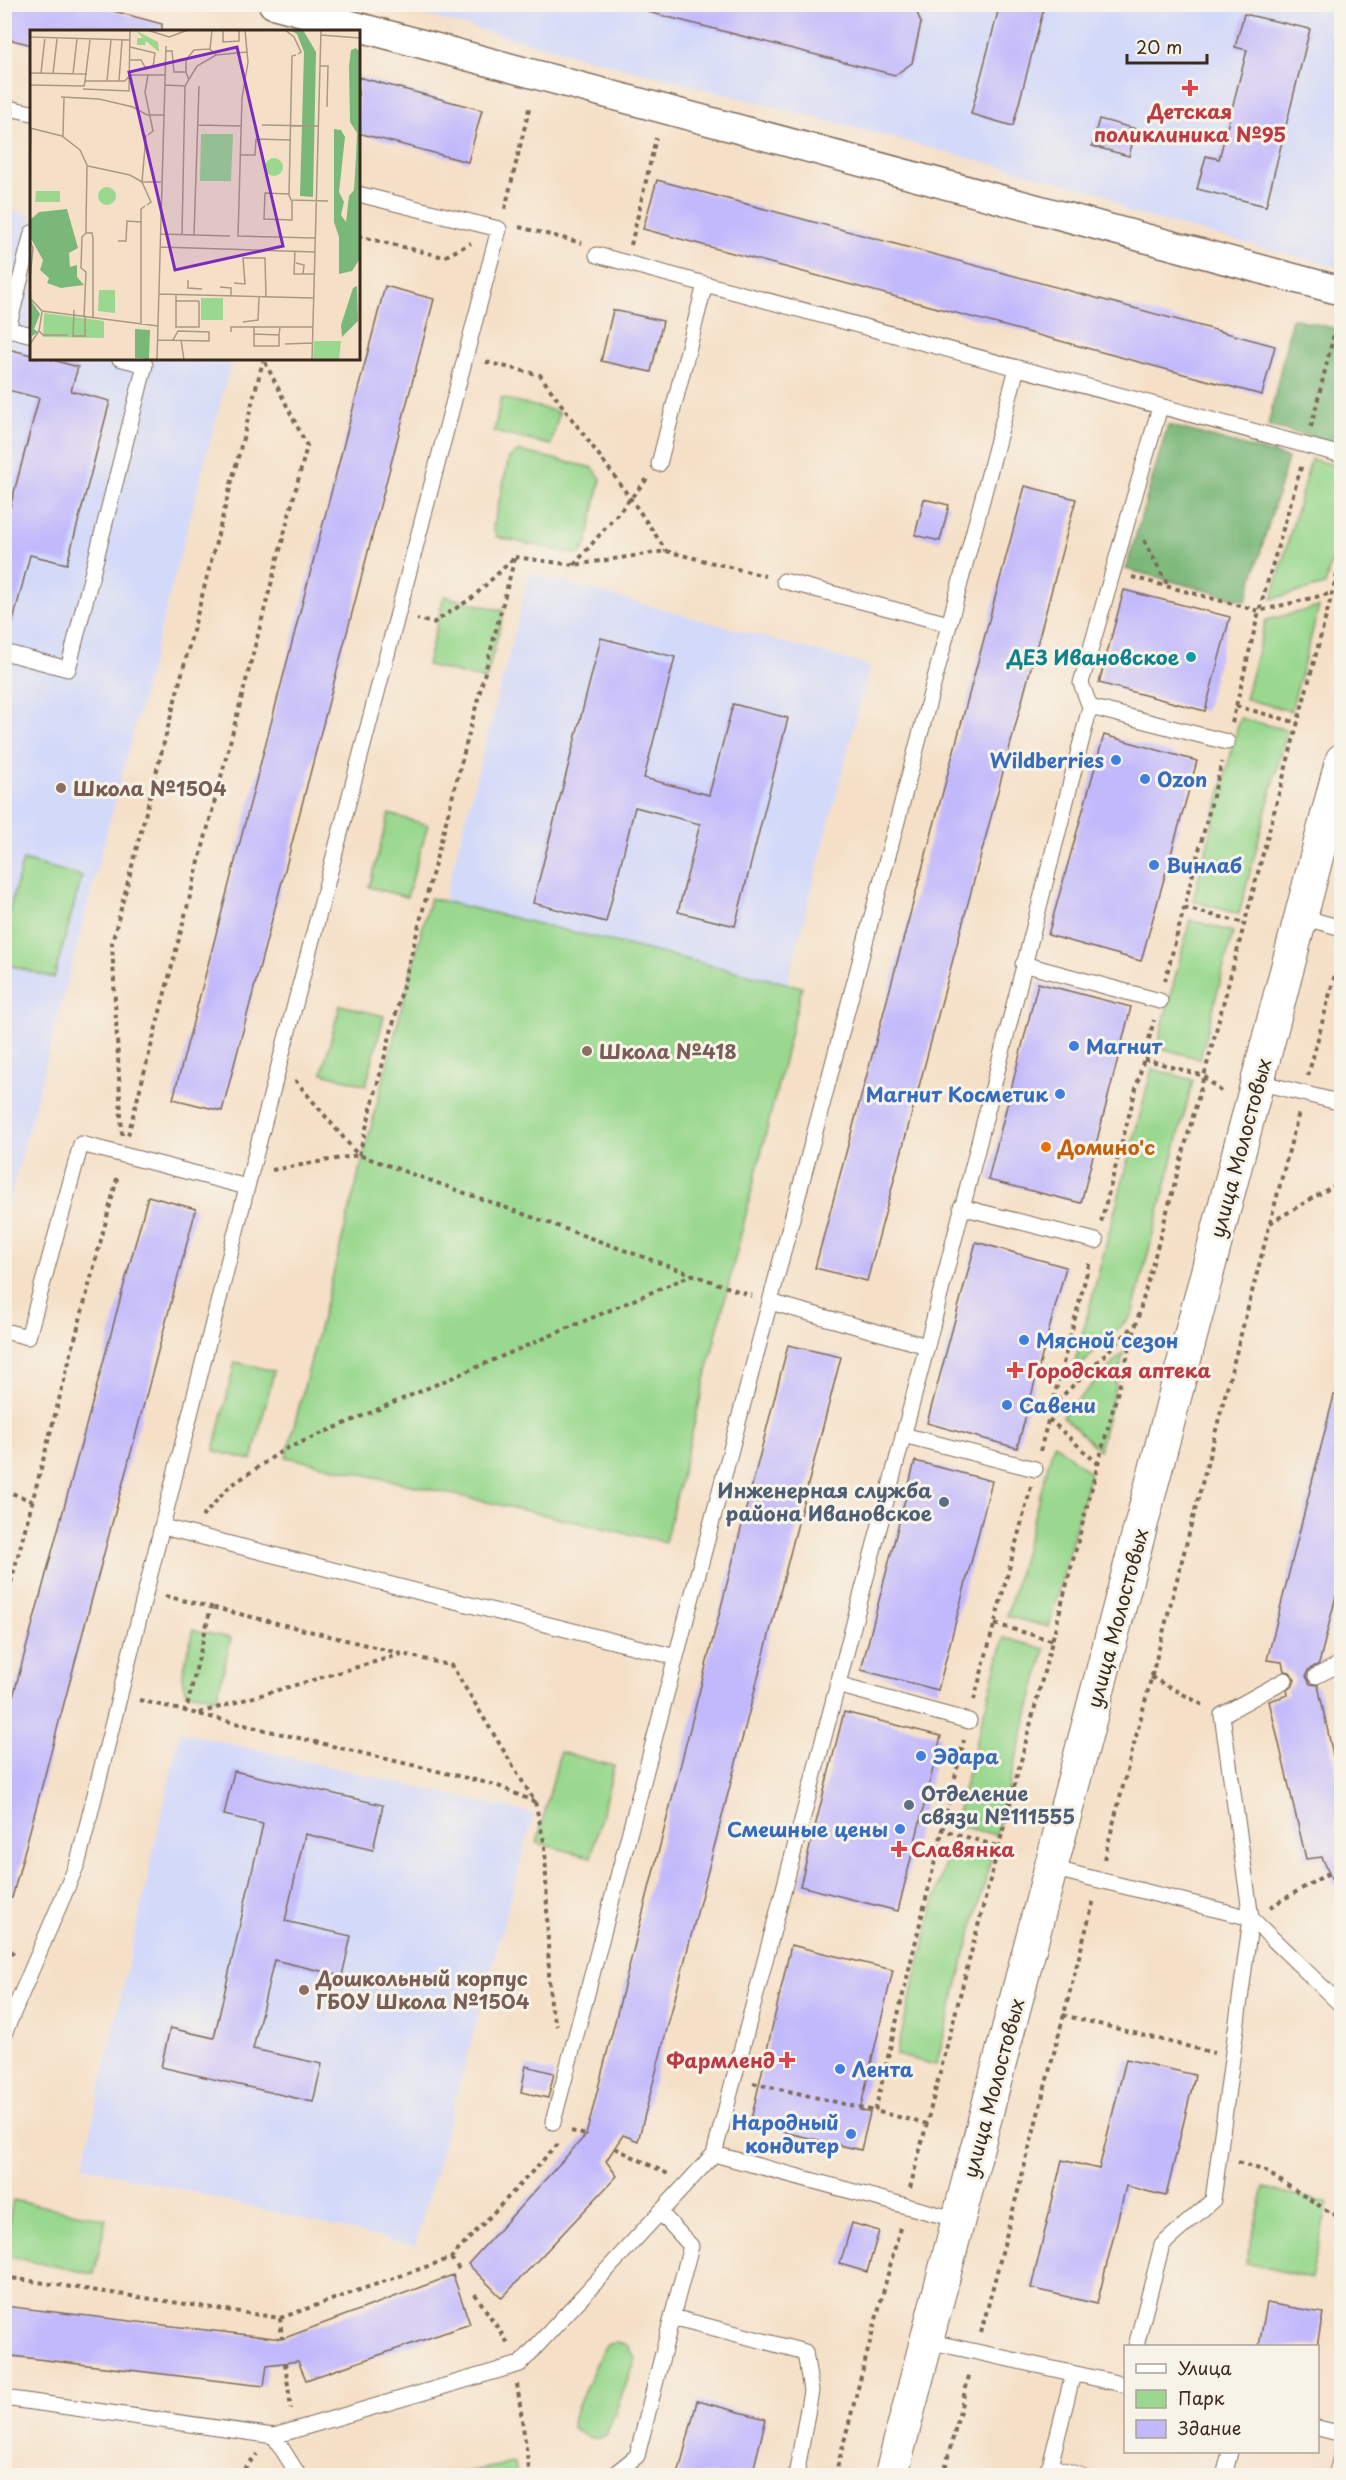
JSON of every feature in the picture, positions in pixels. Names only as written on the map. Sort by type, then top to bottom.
[{"type":"street","points":[[273,4],[1341,291]]},
{"type":"street","name":"улица Молостовых","points":[[891,2475],[1341,760]]},
{"type":"lane","points":[[4,107],[30,113]]},
{"type":"lane","points":[[4,2034],[78,1862],[164,1527],[249,1180],[499,229],[360,194]]},
{"type":"lane","points":[[30,240],[6,329],[30,335]]},
{"type":"lane","points":[[597,255],[1341,455]]},
{"type":"lane","points":[[659,464],[705,284]]},
{"type":"lane","points":[[4,652],[68,669],[145,365],[126,360]]},
{"type":"lane","points":[[553,2122],[1017,368]]},
{"type":"lane","points":[[4,2398],[274,2436],[518,2364],[714,2154],[927,1346],[1090,707],[1081,683],[1160,406]]},
{"type":"lane","points":[[784,581],[949,624]]},
{"type":"lane","points":[[1090,707],[1227,742]]},
{"type":"lane","points":[[1300,917],[1341,928]]},
{"type":"lane","points":[[1023,964],[1160,1001]]},
{"type":"lane","points":[[1258,1082],[1341,1103]]},
{"type":"lane","points":[[4,1331],[28,1337],[81,1144],[123,1155],[249,1180]]},
{"type":"lane","points":[[961,1207],[1096,1241]]},
{"type":"lane","points":[[770,1302],[927,1346]]},
{"type":"lane","points":[[903,1435],[1035,1469]]},
{"type":"lane","points":[[164,1527],[676,1657]]},
{"type":"lane","points":[[1316,1676],[1341,1663]]},
{"type":"lane","points":[[1136,2345],[1162,2244],[1212,2200],[1219,2155],[1251,1917],[1222,1715],[1286,1680]]},
{"type":"lane","points":[[837,1685],[969,1721]]},
{"type":"lane","points":[[1051,1868],[1251,1917],[1341,2006]]},
{"type":"lane","points":[[714,2154],[958,2220]]},
{"type":"lane","points":[[612,2475],[637,2456],[691,2246],[660,2212]]},
{"type":"lane","points":[[672,2318],[806,2352],[811,2391],[796,2475]]},
{"type":"lane","points":[[927,2341],[1124,2385]]},
{"type":"lane","points":[[1073,2374],[1046,2471],[1082,2475]]},
{"type":"lane","points":[[1319,2428],[1341,2433]]},
{"type":"lane","points":[[274,2436],[299,2475]]},
{"type":"lane","points":[[1224,2475],[1230,2453]]},
{"type":"lane","points":[[1336,2475],[1341,2453]]},
{"type":"path","points":[[360,236],[444,257],[499,229],[530,105]]},
{"type":"path","points":[[626,263],[656,138]]},
{"type":"path","points":[[466,357],[540,375],[631,497],[666,551]]},
{"type":"path","points":[[123,1155],[112,943],[263,360]]},
{"type":"path","points":[[4,1609],[307,446],[264,360]]},
{"type":"path","points":[[574,565],[659,464]]},
{"type":"path","points":[[1130,512],[1169,587]]},
{"type":"path","points":[[515,557],[574,565],[666,551],[784,581]]},
{"type":"path","points":[[835,2475],[1054,1641],[1098,1464],[1245,923],[1341,556]]},
{"type":"path","points":[[398,614],[433,623],[472,598],[515,557]]},
{"type":"path","points":[[359,1155],[515,557]]},
{"type":"path","points":[[1113,572],[1259,611],[1332,593]]},
{"type":"path","points":[[1236,706],[1298,723]]},
{"type":"path","points":[[1184,908],[1245,923]]},
{"type":"path","points":[[943,2475],[1341,948]]},
{"type":"path","points":[[1144,1059],[1204,1076],[1222,1092]]},
{"type":"path","points":[[280,1062],[359,1155],[770,1302]]},
{"type":"path","points":[[249,1180],[359,1155]]},
{"type":"path","points":[[1269,1224],[1341,1181]]},
{"type":"path","points":[[187,1533],[229,1487],[284,1450],[692,1275]]},
{"type":"path","points":[[1051,1407],[1137,1322]]},
{"type":"path","points":[[1049,1419],[1098,1464]]},
{"type":"path","points":[[4,1490],[32,1501]]},
{"type":"path","points":[[147,1592],[452,1666],[535,1802],[545,1846],[550,2006],[569,2064]]},
{"type":"path","points":[[186,1711],[211,1607]]},
{"type":"path","points":[[994,1624],[1054,1641]]},
{"type":"path","points":[[197,1714],[403,1653]]},
{"type":"path","points":[[1151,1677],[1222,1715]]},
{"type":"path","points":[[120,1696],[496,1785],[535,1802]]},
{"type":"path","points":[[940,1829],[1000,1847]]},
{"type":"path","points":[[1251,1917],[1329,1873]]},
{"type":"path","points":[[1063,2015],[1232,2058]]},
{"type":"path","points":[[734,2078],[875,2111]]},
{"type":"path","points":[[4,2277],[280,2318],[451,2258],[572,2129],[586,2135]]},
{"type":"path","points":[[615,2148],[687,2183]]},
{"type":"path","points":[[1219,2155],[1265,2171],[1341,2220]]},
{"type":"path","points":[[451,2258],[461,2272]]},
{"type":"path","points":[[475,2294],[518,2364],[530,2475]]},
{"type":"path","points":[[280,2318],[282,2339]]},
{"type":"path","points":[[285,2363],[294,2430]]},
{"type":"shaded area","points":[[385,5],[1341,5],[1341,268],[1127,212],[1106,194]]},
{"type":"shaded area","name":"Школа №1504","points":[[4,208],[30,215],[30,360],[232,360],[5,1218]]},
{"type":"shaded area","name":"Школа №418","points":[[530,573],[870,666],[651,1505],[304,1435]]},
{"type":"shaded area","name":"Дошкольный корпус ГБОУ Школа №1504","points":[[180,1732],[534,1814],[415,2246],[83,2166]]},
{"type":"green space","points":[[1292,318],[1341,330],[1341,444],[1268,426]]},
{"type":"green space","points":[[501,398],[559,412],[551,445],[494,432]]},
{"type":"green space","points":[[1168,425],[1288,458],[1246,601],[1126,569]]},
{"type":"green space","points":[[519,451],[593,468],[601,479],[586,546],[578,555],[497,537],[493,528],[509,458]]},
{"type":"green space","points":[[1311,459],[1341,467],[1341,524],[1325,585],[1272,599]]},
{"type":"green space","points":[[444,596],[504,611],[486,680],[427,665]]},
{"type":"green space","points":[[1319,607],[1291,711],[1245,699],[1266,620]]},
{"type":"green space","points":[[1240,718],[1287,730],[1239,914],[1193,901]]},
{"type":"green space","points":[[389,814],[428,825],[407,897],[369,887]]},
{"type":"green space","points":[[23,860],[82,876],[54,978],[5,964],[5,926]]},
{"type":"green space","name":"Школа №418","points":[[430,898],[802,987],[665,1542],[286,1457]]},
{"type":"green space","points":[[1190,920],[1233,932],[1200,1059],[1157,1047]]},
{"type":"green space","points":[[340,1005],[384,1016],[366,1085],[322,1073]]},
{"type":"green space","points":[[1152,1069],[1193,1080],[1132,1315],[1072,1374]]},
{"type":"green space","points":[[1124,1352],[1099,1450],[1062,1416]]},
{"type":"green space","points":[[235,1362],[274,1371],[252,1460],[214,1451]]},
{"type":"green space","points":[[1054,1443],[1090,1473],[1049,1627],[1007,1616]]},
{"type":"green space","points":[[193,1630],[231,1638],[217,1698],[185,1691],[182,1677]]},
{"type":"green space","points":[[1004,1638],[1045,1649],[996,1835],[954,1825]]},
{"type":"green space","points":[[560,1752],[614,1766],[591,1857],[537,1843]]},
{"type":"green space","points":[[949,1845],[992,1855],[936,2065],[896,2055]]},
{"type":"green space","points":[[1264,2188],[1328,2203],[1311,2278],[1246,2263]]},
{"type":"green space","points":[[13,2200],[106,2219],[94,2274],[5,2256],[5,2239]]},
{"type":"green space","points":[[616,2343],[627,2346],[636,2359],[606,2435],[597,2438],[588,2437],[572,2427],[573,2417],[602,2351],[608,2344]]},
{"type":"green space","points":[[514,2463],[516,2475],[452,2475]]},
{"type":"building","points":[[4,4],[88,4],[162,24],[162,30],[30,30],[30,44],[4,38]]},
{"type":"building","points":[[649,4],[914,4],[921,23],[912,63],[895,75],[648,12]]},
{"type":"building","points":[[1000,4],[1045,4],[1013,126],[971,114]]},
{"type":"building","points":[[1244,14],[1310,29],[1266,206],[1197,189],[1206,156],[1219,159],[1247,50],[1235,47]]},
{"type":"building","points":[[360,78],[482,110],[468,162],[360,134]]},
{"type":"building","points":[[1099,119],[1136,129],[1129,156],[1092,146]]},
{"type":"building","points":[[657,180],[1275,346],[1262,395],[643,229]]},
{"type":"building","points":[[385,286],[434,299],[222,1111],[173,1099]]},
{"type":"building","points":[[613,310],[663,321],[651,372],[601,361]]},
{"type":"building","points":[[4,348],[30,354],[30,360],[53,360],[78,367],[71,391],[110,401],[67,564],[30,555],[12,625],[4,624],[4,530],[39,398],[4,389]]},
{"type":"building","points":[[1025,486],[1076,499],[867,1281],[815,1268]]},
{"type":"building","points":[[924,499],[949,505],[940,541],[915,535]]},
{"type":"building","points":[[1124,590],[1230,617],[1205,711],[1099,683]]},
{"type":"building","points":[[601,638],[675,657],[644,778],[709,795],[733,704],[788,718],[735,926],[678,912],[700,824],[635,807],[606,922],[533,903]]},
{"type":"building","points":[[1104,735],[1197,761],[1141,961],[1048,935]]},
{"type":"building","points":[[1038,983],[1131,1007],[1081,1203],[988,1180]]},
{"type":"building","points":[[148,1196],[196,1209],[12,1898],[4,1897],[4,1730]]},
{"type":"building","points":[[976,1242],[1066,1267],[1017,1448],[927,1423]]},
{"type":"building","points":[[788,1345],[841,1357],[638,2141],[623,2135],[606,2161],[617,2176],[502,2298],[468,2264],[586,2135]]},
{"type":"building","points":[[1334,1395],[1341,1396],[1341,1576],[1319,1664],[1308,1670],[1306,1676],[1310,1684],[1318,1685],[1341,1793],[1341,1901],[1322,1857],[1306,1859],[1269,1701],[1288,1695],[1287,1690],[1295,1680],[1290,1672],[1284,1671],[1282,1662],[1267,1660]]},
{"type":"building","points":[[915,1461],[992,1481],[938,1690],[861,1670]]},
{"type":"building","points":[[844,1712],[941,1736],[898,1911],[800,1886]]},
{"type":"building","points":[[234,1771],[383,1805],[373,1850],[305,1834],[285,1921],[351,1936],[342,1976],[274,1960],[253,2049],[322,2064],[313,2102],[161,2067],[170,2028],[214,2038],[263,1824],[224,1815]]},
{"type":"building","points":[[791,1945],[893,1970],[860,2110],[870,2113],[861,2150],[750,2124]]},
{"type":"building","points":[[1126,2059],[1195,2075],[1166,2196],[1126,2186],[1097,2304],[1031,2288],[1062,2160],[1099,2169]]},
{"type":"building","points":[[526,2066],[554,2073],[548,2098],[521,2092]]},
{"type":"building","points":[[852,2223],[879,2231],[867,2272],[840,2264]]},
{"type":"building","points":[[453,2275],[470,2324],[306,2380],[298,2361],[267,2365],[264,2386],[4,2355],[4,2306],[282,2339]]},
{"type":"building","points":[[1267,2303],[1323,2313],[1317,2345],[1259,2345]]},
{"type":"building","points":[[697,2401],[766,2419],[752,2475],[678,2475]]},
{"type":"place","name":"Детская поликлиника №95","points":[[1190,88]]},
{"type":"place","name":"ДЕЗ Ивановское","points":[[1191,657]]},
{"type":"place","name":"Wildberries","points":[[1116,760]]},
{"type":"place","name":"Ozon","points":[[1145,779]]},
{"type":"place","name":"Школа №1504","points":[[61,788]]},
{"type":"place","name":"Винлаб","points":[[1154,865]]},
{"type":"place","name":"Магнит","points":[[1074,1046]]},
{"type":"place","name":"Школа №418","points":[[587,1051]]},
{"type":"place","name":"Магнит Косметик","points":[[1060,1094]]},
{"type":"place","name":"Домино'c","points":[[1046,1147]]},
{"type":"place","name":"Мясной сезон","points":[[1024,1340]]},
{"type":"place","name":"Городская аптека","points":[[1015,1370]]},
{"type":"place","name":"Савени","points":[[1007,1405]]},
{"type":"place","name":"Инженерная служба района Ивановское","points":[[944,1502]]},
{"type":"place","name":"Эдара","points":[[921,1756]]},
{"type":"place","name":"Отделение связи №111555","points":[[909,1805]]},
{"type":"place","name":"Смешные цены","points":[[900,1829]]},
{"type":"place","name":"Славянка","points":[[899,1849]]},
{"type":"place","name":"Дошкольный корпус ГБОУ Школа №1504","points":[[304,1990]]},
{"type":"place","name":"Фармленд","points":[[787,2060]]},
{"type":"place","name":"Лента","points":[[840,2069]]},
{"type":"place","name":"Народный кондитер","points":[[851,2134]]}]
